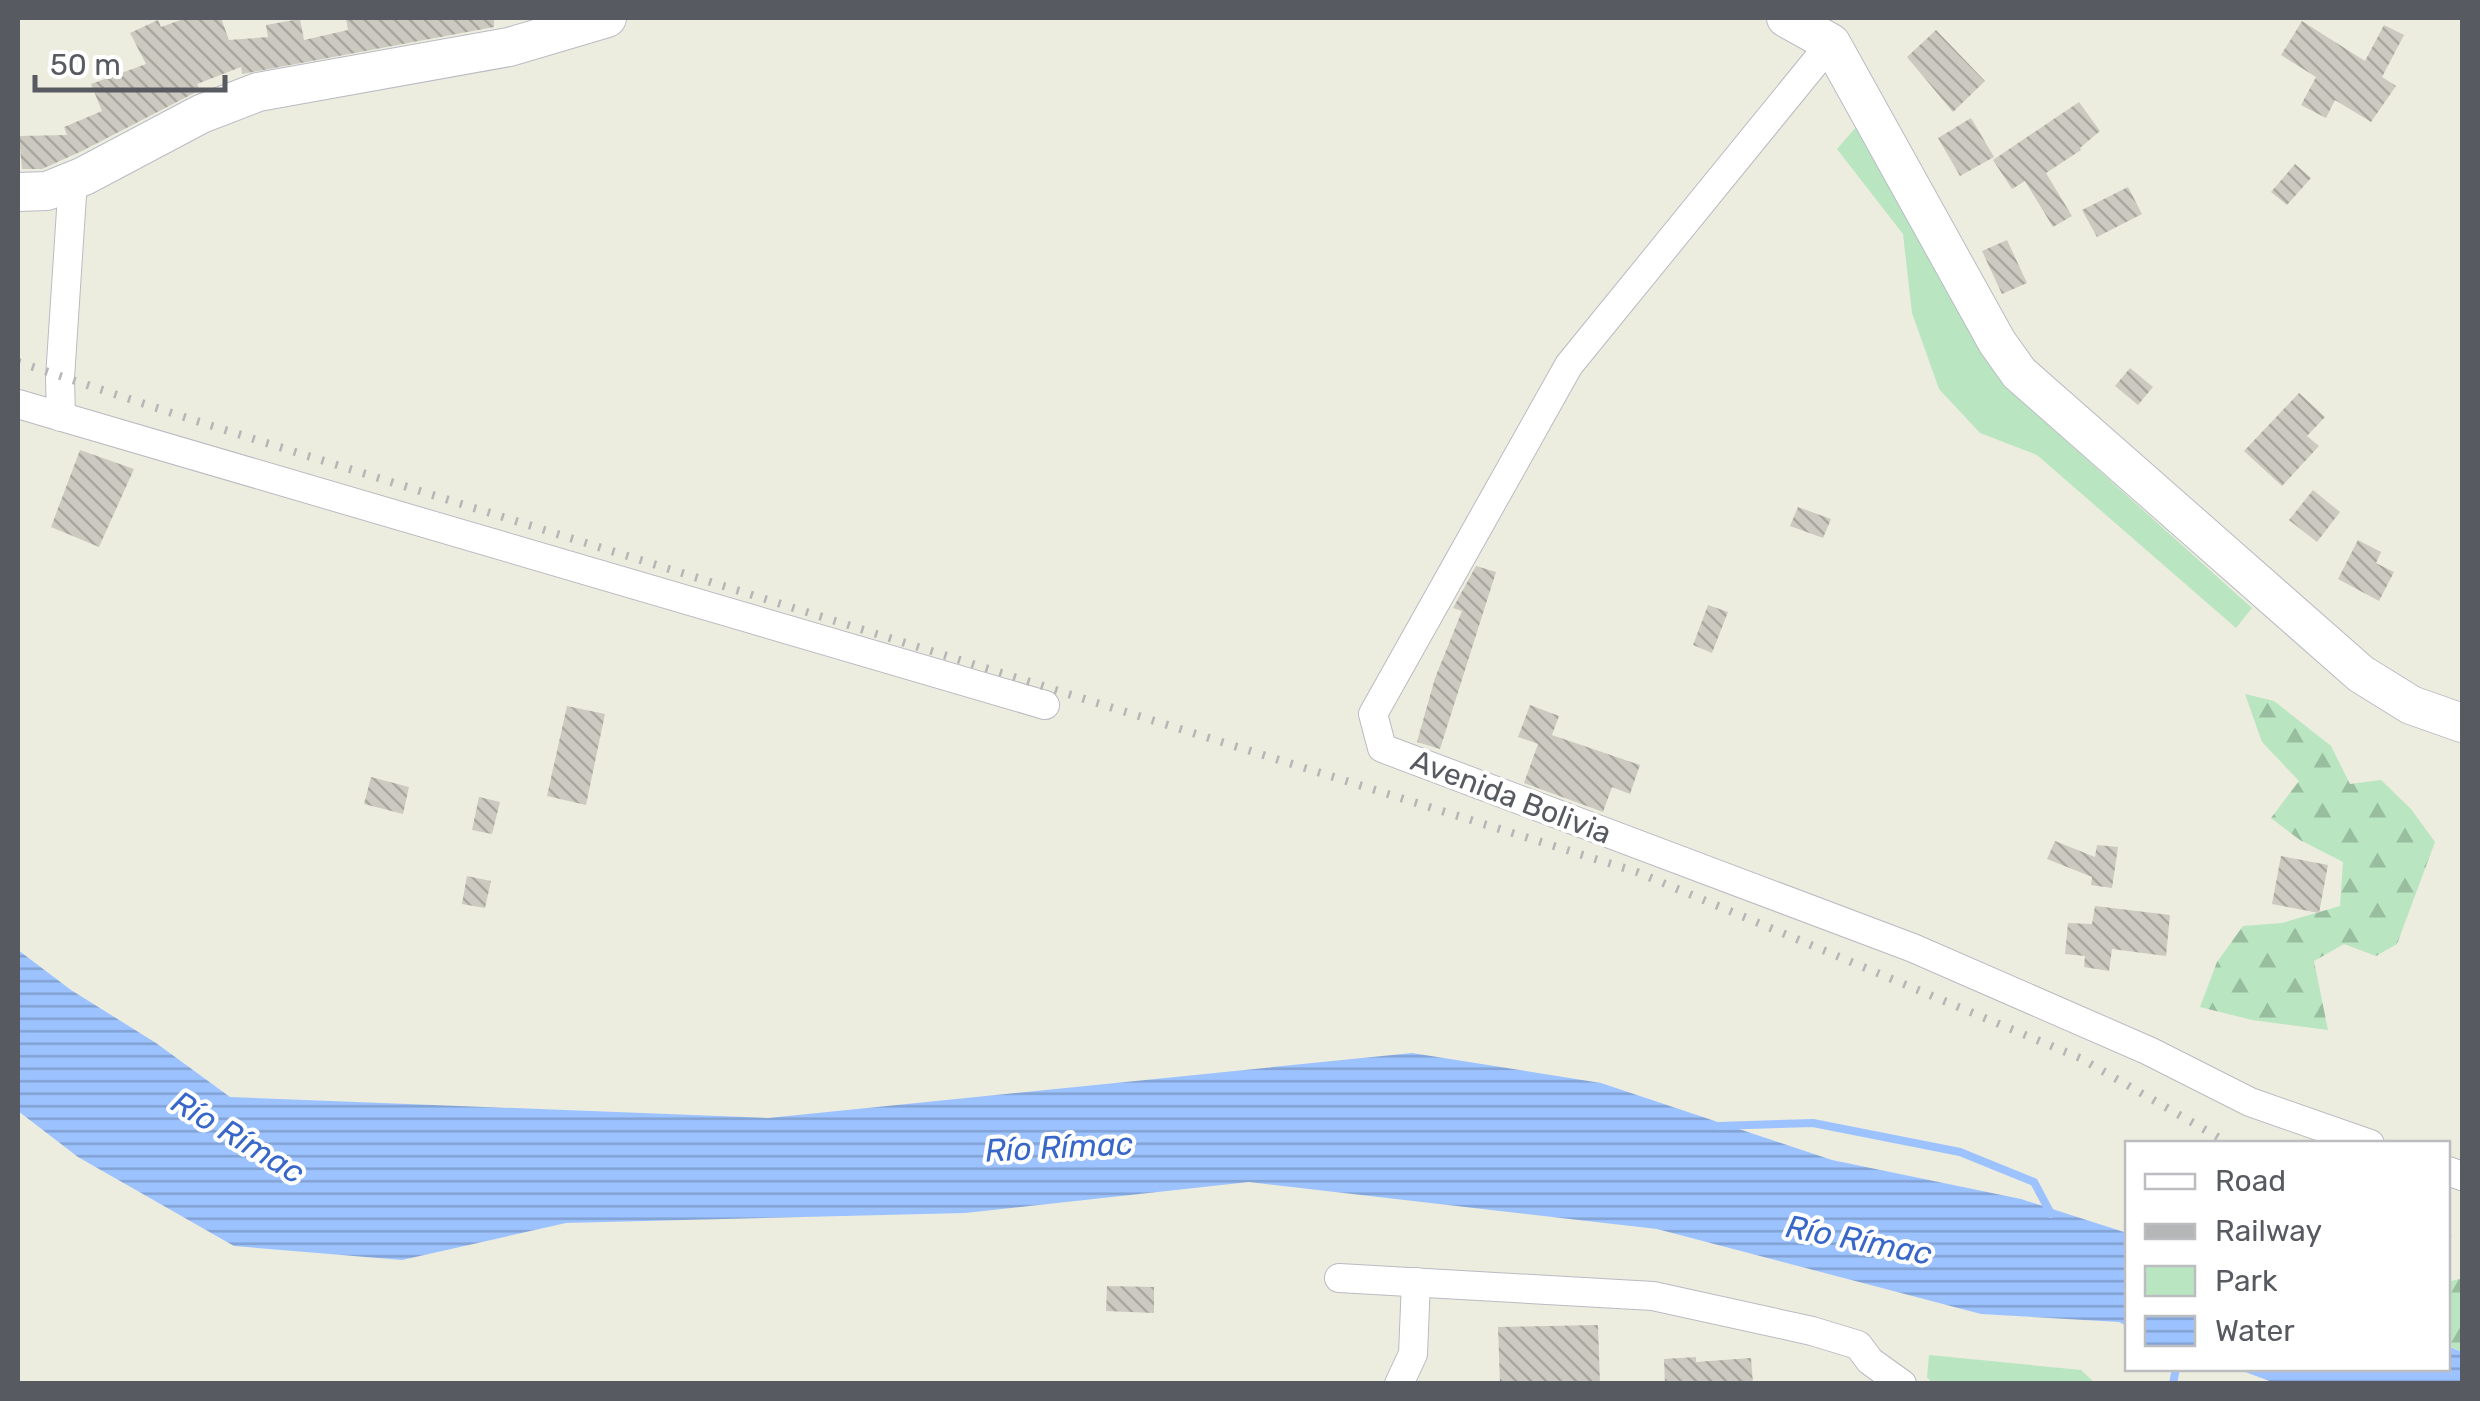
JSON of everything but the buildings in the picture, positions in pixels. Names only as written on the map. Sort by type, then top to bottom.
[{"type":"street","points":[[18,192],[47,191],[202,114],[258,92],[510,47],[607,18]]},
{"type":"street","points":[[1786,18],[1831,44],[1996,342],[2019,373],[2361,674],[2411,704],[2462,724]]},
{"type":"street","name":"Avenida Bolivia","points":[[1831,44],[1569,365],[1374,714],[1382,748],[1913,948],[2149,1051],[2250,1102],[2361,1141]]},
{"type":"street","points":[[61,417],[73,180]]},
{"type":"street","points":[[18,404],[1045,705]]},
{"type":"street","points":[[1339,1278],[1654,1296],[1858,1345],[1870,1372],[1902,1384]]},
{"type":"street","points":[[1400,1384],[1412,1354],[1416,1282]]},
{"type":"green space","points":[[1864,118],[1998,365],[2034,412],[2252,608],[2236,628],[2037,455],[1980,433],[1939,389],[1912,313],[1903,234],[1837,149]]},
{"type":"green space","points":[[2245,694],[2274,701],[2331,746],[2350,784],[2381,780],[2411,809],[2435,842],[2397,944],[2376,956],[2344,944],[2314,961],[2328,1030],[2252,1020],[2200,1007],[2217,962],[2243,926],[2282,923],[2340,906],[2343,862],[2300,840],[2271,818],[2299,781],[2262,742]]},
{"type":"green space","points":[[2462,1280],[2462,1352],[2450,1346],[2450,1281]]},
{"type":"green space","points":[[1929,1355],[2081,1370],[2095,1383],[1932,1383],[1927,1377]]},
{"type":"water","name":"Río Rímac","points":[[18,950],[230,1097],[768,1118],[1412,1053],[1601,1083],[1832,1160],[2021,1199],[2125,1232],[2125,1325],[1981,1314],[1657,1229],[1249,1182],[965,1213],[566,1223],[402,1260],[234,1246],[78,1157],[18,1111]]},
{"type":"water","points":[[2450,1347],[2462,1352],[2462,1383],[2275,1383],[2242,1371],[2450,1371]]},
{"type":"waterway","points":[[1718,1126],[1813,1123],[1960,1152],[2034,1182],[2051,1214]]},
{"type":"waterway","points":[[2173,1384],[2175,1371]]},
{"type":"railway","points":[[18,362],[1637,872],[2080,1058],[2225,1141]]},
{"type":"railway","points":[[2450,1239],[2462,1243]]}]
